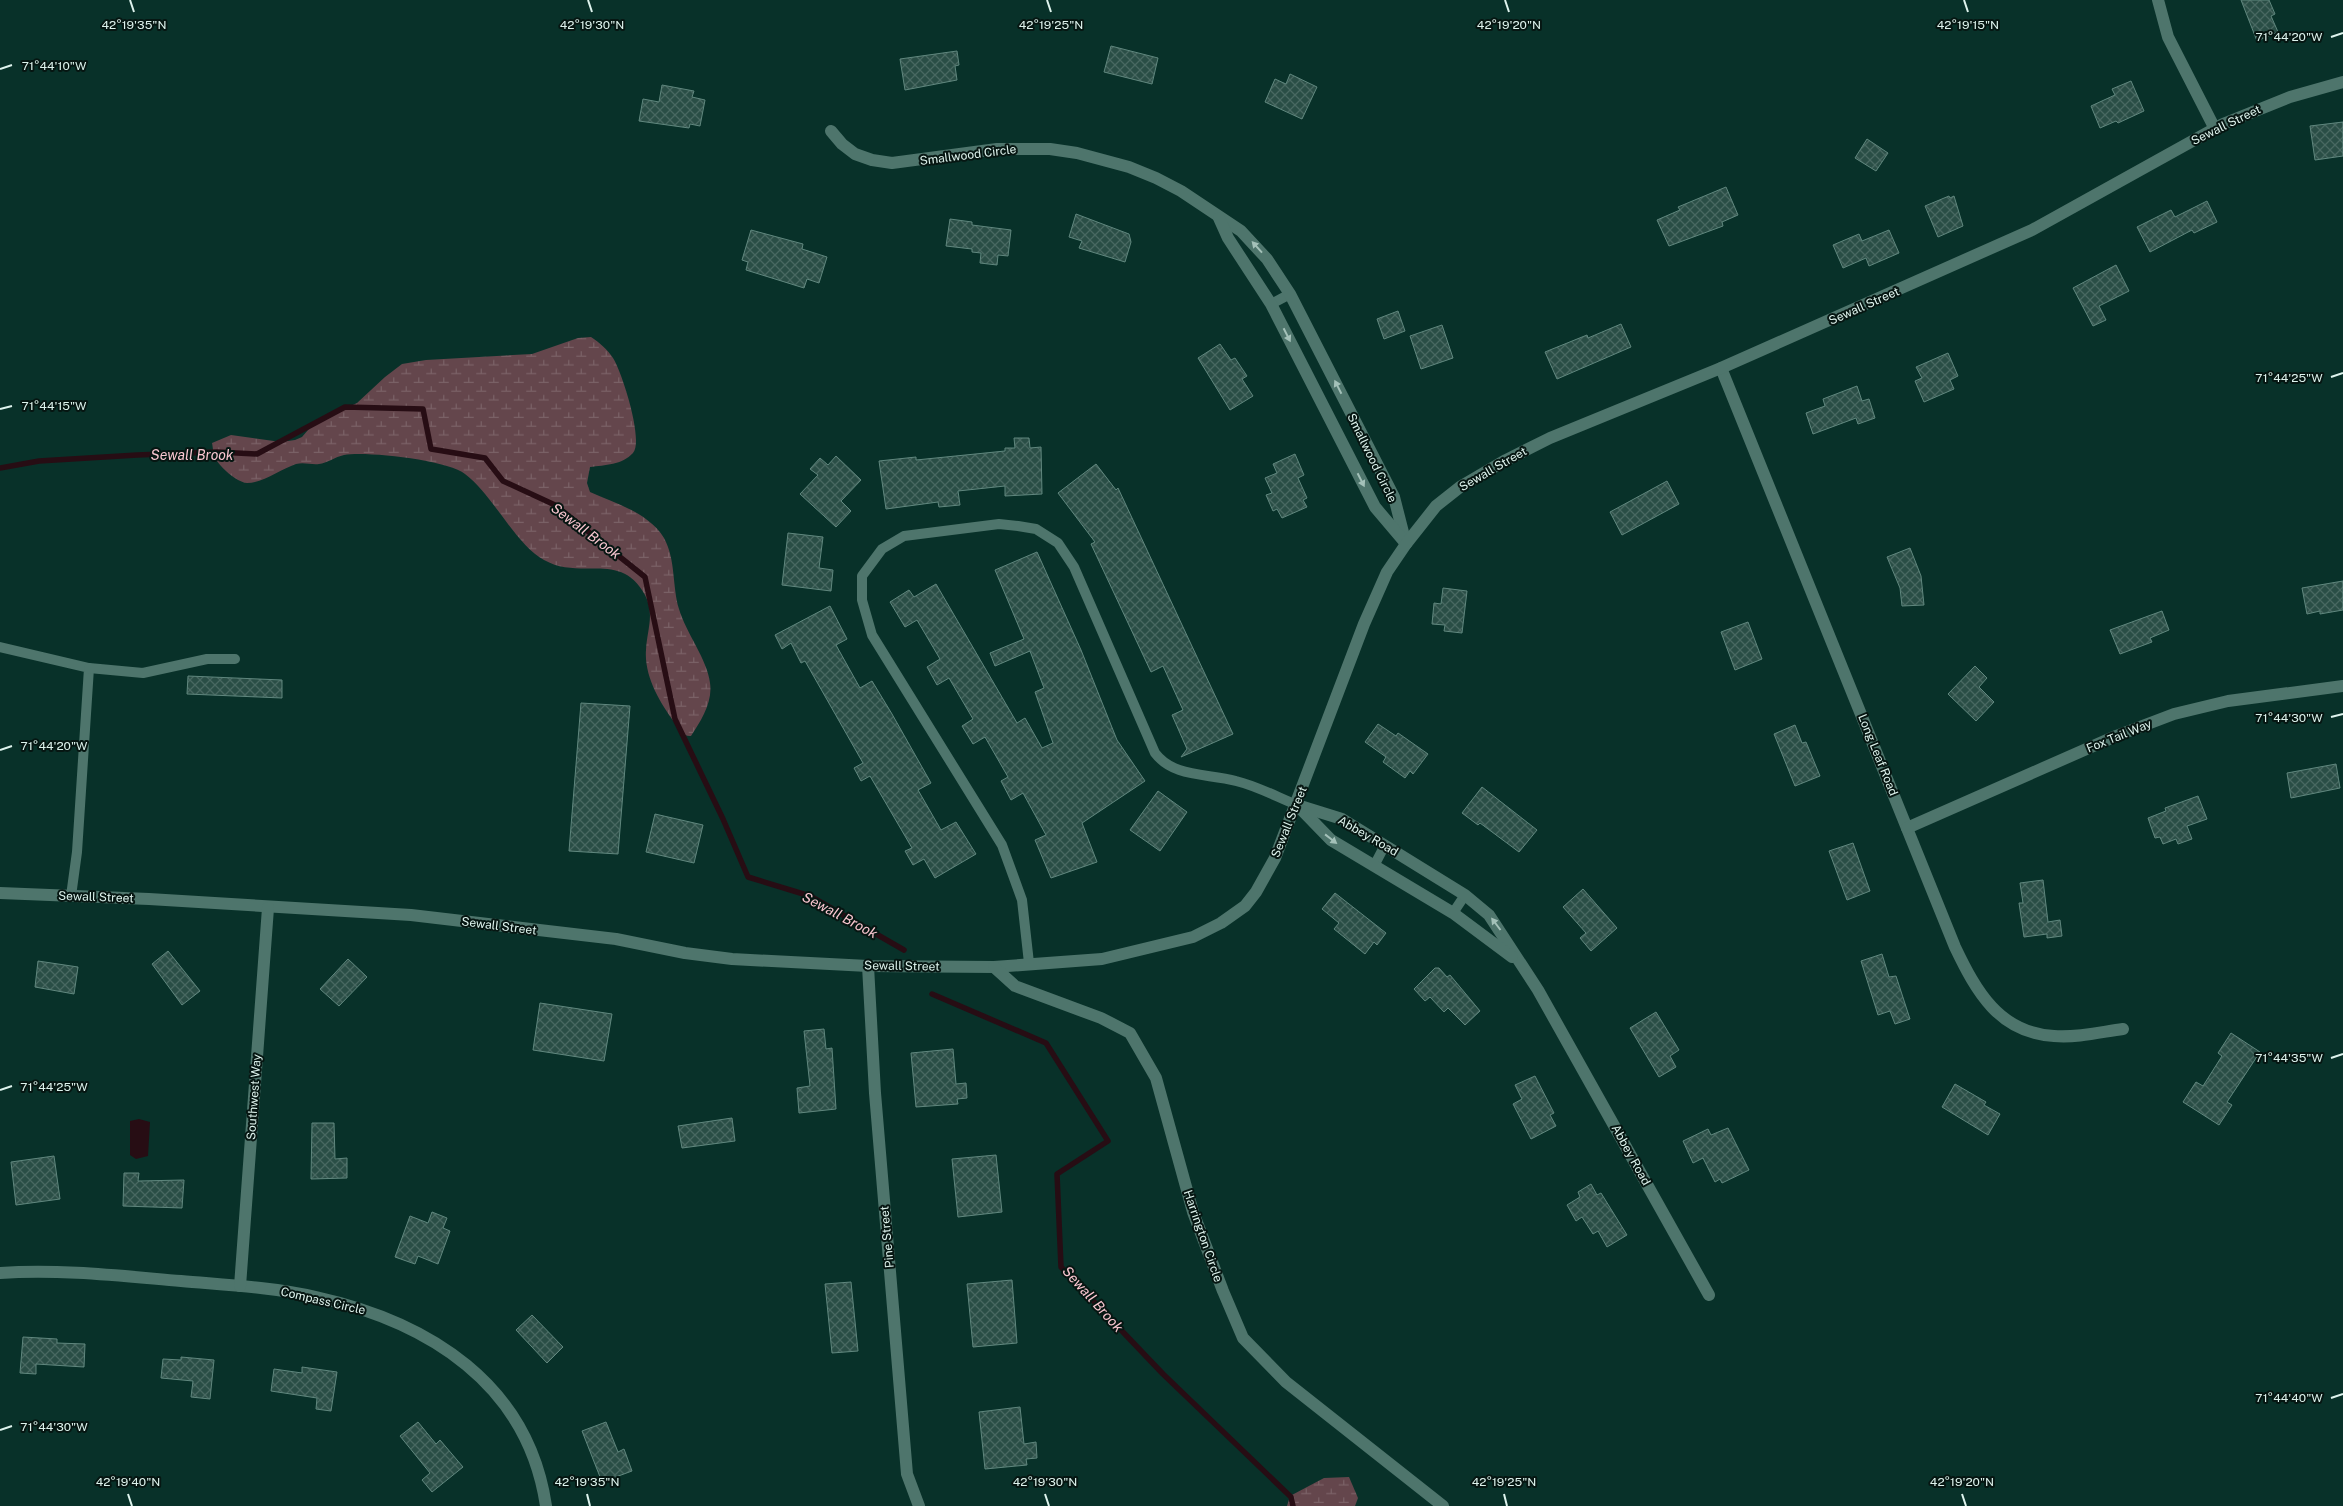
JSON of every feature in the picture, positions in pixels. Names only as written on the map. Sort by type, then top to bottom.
[{"type":"street","points":[[2158,0],[2168,38],[2215,129]]},
{"type":"street","name":"Sewall Street","points":[[0,893],[411,915],[616,939],[685,953],[732,959],[868,966],[994,967],[1104,958],[1192,937],[1221,923],[1245,906],[1256,892],[1275,858],[1297,805],[1364,624],[1387,572],[1406,544],[1442,502],[1460,487],[1506,460],[1550,438],[1721,368],[2032,230],[2215,129],[2282,100],[2343,82]]},
{"type":"street","name":"Smallwood Circle","points":[[830,131],[855,154],[872,160],[892,163],[996,150],[1050,149],[1077,153],[1130,167],[1156,178],[1181,190],[1219,218],[1242,231],[1278,272],[1290,294],[1394,497],[1406,544]]},
{"type":"street","name":"Smallwood Circle","points":[[1219,218],[1228,238],[1271,304],[1375,507],[1406,544]]},
{"type":"street","name":"Long Leaf Road","points":[[1721,368],[1963,964],[1978,991],[1995,1011],[2018,1027],[2044,1035],[2056,1037],[2123,1029]]},
{"type":"street","name":"Fox Tail Way","points":[[1907,828],[2116,736],[2174,714],[2228,700],[2343,686]]},
{"type":"street","name":"Abbey Road","points":[[1297,805],[1342,818],[1466,895],[1494,922],[1538,990],[1710,1295]]},
{"type":"street","name":"Abbey Road","points":[[1297,805],[1331,840],[1453,913],[1496,943],[1521,965]]},
{"type":"street","name":"Southwest Way","points":[[240,1286],[268,908]]},
{"type":"street","name":"Pine Street","points":[[868,966],[875,1094],[907,1474],[919,1506]]},
{"type":"street","name":"Harrington Circle","points":[[994,967],[1014,986],[1101,1018],[1130,1033],[1156,1078],[1193,1212],[1222,1291],[1243,1338],[1286,1382],[1443,1506]]},
{"type":"street","name":"Compass Circle","points":[[0,1273],[83,1273],[278,1290],[348,1304],[402,1325],[451,1353],[481,1378],[512,1413],[537,1464],[546,1506]]},
{"type":"lane","points":[[1271,304],[1290,294]]},
{"type":"lane","points":[[1030,963],[1022,900],[1002,845],[872,635],[862,600],[862,576],[882,550],[904,536],[999,524],[1036,529],[1058,543],[1074,567],[1155,753],[1161,761],[1176,770],[1235,780],[1297,805]]},
{"type":"lane","points":[[0,647],[89,668],[143,673],[198,661],[235,659]]},
{"type":"lane","points":[[71,896],[77,852],[89,668]]},
{"type":"lane","points":[[1374,866],[1385,845]]},
{"type":"lane","points":[[1453,913],[1466,895]]},
{"type":"green space","points":[[591,337],[608,352],[617,366],[634,421],[636,446],[633,453],[624,460],[613,464],[590,467],[587,483],[590,492],[641,515],[650,522],[658,529],[668,546],[679,609],[701,655],[710,683],[708,704],[691,736],[682,732],[669,715],[650,679],[646,650],[650,609],[645,595],[635,581],[624,574],[612,570],[558,566],[544,560],[523,543],[485,494],[465,474],[456,469],[425,461],[355,454],[344,455],[319,464],[296,464],[266,478],[247,483],[238,480],[224,470],[214,455],[212,443],[231,435],[281,442],[302,437],[314,423],[357,403],[402,364],[426,360],[532,354],[578,338]]},
{"type":"green space","points":[[1349,1477],[1358,1498],[1355,1506],[1287,1506],[1290,1496],[1324,1478]]},
{"type":"shaded area","points":[[139,1119],[150,1122],[148,1156],[136,1159],[130,1155],[130,1121]]},
{"type":"building","points":[[2241,0],[2269,0],[2275,14],[2271,16],[2278,32],[2257,41]]},
{"type":"building","points":[[1111,46],[1158,58],[1152,84],[1104,72]]},
{"type":"building","points":[[957,51],[959,65],[955,66],[957,80],[905,90],[900,59]]},
{"type":"building","points":[[1290,74],[1317,87],[1302,119],[1265,102],[1275,79],[1286,84]]},
{"type":"building","points":[[2131,81],[2144,111],[2118,123],[2116,121],[2100,128],[2091,106],[2115,95],[2112,89]]},
{"type":"building","points":[[662,85],[694,91],[692,97],[705,100],[700,126],[690,124],[689,128],[639,121],[643,99],[659,102]]},
{"type":"building","points":[[2343,122],[2343,156],[2315,160],[2310,126]]},
{"type":"building","points":[[1867,139],[1888,153],[1876,171],[1855,158]]},
{"type":"building","points":[[1726,187],[1738,215],[1722,222],[1723,226],[1669,246],[1657,220],[1680,210],[1678,207]]},
{"type":"building","points":[[1949,196],[1950,198],[1954,196],[1963,226],[1938,237],[1925,206]]},
{"type":"building","points":[[2207,201],[2217,222],[2194,233],[2192,230],[2150,252],[2137,227],[2171,210],[2175,217]]},
{"type":"building","points":[[1076,214],[1129,234],[1131,242],[1125,262],[1079,248],[1082,241],[1069,237]]},
{"type":"building","points":[[950,219],[972,222],[972,225],[1011,230],[1008,256],[998,255],[997,265],[980,263],[981,253],[972,252],[972,249],[946,246]]},
{"type":"building","points":[[751,230],[803,244],[802,249],[827,257],[819,283],[807,279],[804,288],[746,270],[748,262],[742,260]]},
{"type":"building","points":[[1889,230],[1899,253],[1869,266],[1866,258],[1843,268],[1833,245],[1859,234],[1862,241]]},
{"type":"building","points":[[2116,265],[2129,291],[2099,306],[2106,320],[2093,326],[2073,288]]},
{"type":"building","points":[[1398,311],[1405,331],[1384,339],[1377,319]]},
{"type":"building","points":[[1621,324],[1631,347],[1557,379],[1545,352],[1587,335],[1588,338]]},
{"type":"building","points":[[1442,325],[1453,358],[1421,369],[1410,336]]},
{"type":"building","points":[[1220,344],[1231,360],[1235,358],[1247,376],[1242,379],[1253,396],[1230,410],[1198,358]]},
{"type":"building","points":[[1948,353],[1958,376],[1950,380],[1954,389],[1924,402],[1915,381],[1922,378],[1916,367]]},
{"type":"building","points":[[1857,386],[1862,401],[1869,399],[1875,418],[1858,424],[1856,418],[1813,434],[1806,413],[1825,406],[1823,399]]},
{"type":"building","points":[[1014,438],[1029,438],[1030,448],[1041,447],[1042,494],[1005,496],[1005,486],[958,491],[960,505],[939,507],[938,502],[886,509],[879,461],[916,457],[916,460],[1005,451],[1005,448],[1015,448]]},
{"type":"building","points":[[1295,454],[1304,475],[1298,478],[1307,498],[1303,500],[1307,507],[1282,518],[1277,509],[1273,511],[1266,495],[1272,493],[1265,478],[1277,473],[1273,464]]},
{"type":"building","points":[[836,456],[861,480],[841,501],[851,511],[836,527],[800,494],[818,475],[810,469],[820,458],[828,465]]},
{"type":"building","points":[[1096,464],[1116,490],[1118,488],[1233,734],[1181,757],[1187,749],[1172,715],[1183,710],[1163,666],[1151,672],[1091,544],[1095,542],[1058,493]]},
{"type":"building","points":[[1667,481],[1679,504],[1622,535],[1610,512]]},
{"type":"building","points":[[788,533],[823,537],[819,568],[833,570],[831,591],[782,585]]},
{"type":"building","points":[[1910,548],[1921,576],[1924,605],[1902,606],[1900,588],[1887,557]]},
{"type":"building","points":[[1037,552],[1081,650],[1117,740],[1145,781],[1082,823],[1097,862],[1051,878],[1035,840],[1046,835],[1023,793],[1011,800],[1001,781],[1008,777],[985,737],[973,744],[962,726],[973,719],[949,678],[937,685],[927,667],[940,659],[917,620],[905,627],[890,602],[909,590],[914,597],[936,584],[1017,723],[1025,718],[1042,748],[1053,743],[1035,692],[1044,688],[1030,651],[995,666],[990,653],[1024,639],[995,570]]},
{"type":"building","points":[[2343,581],[2343,610],[2320,614],[2320,611],[2307,614],[2302,588]]},
{"type":"building","points":[[1443,588],[1467,591],[1462,633],[1444,631],[1445,625],[1432,624],[1434,603],[1441,604]]},
{"type":"building","points":[[830,606],[847,639],[836,645],[860,688],[872,681],[892,714],[931,783],[918,790],[941,830],[956,822],[976,854],[935,878],[924,859],[913,865],[905,851],[912,848],[870,776],[861,781],[854,768],[863,763],[805,661],[801,663],[791,643],[782,649],[775,635]]},
{"type":"building","points":[[2162,611],[2169,630],[2150,638],[2152,642],[2120,654],[2110,630]]},
{"type":"building","points":[[1748,622],[1762,659],[1735,670],[1721,632]]},
{"type":"building","points":[[1975,666],[1987,678],[1979,687],[1994,702],[1976,721],[1948,694]]},
{"type":"building","points":[[188,676],[282,680],[282,698],[187,694]]},
{"type":"building","points":[[581,703],[630,706],[618,854],[569,851]]},
{"type":"building","points":[[1378,724],[1396,736],[1398,733],[1428,754],[1413,774],[1410,771],[1405,778],[1383,762],[1386,757],[1365,742]]},
{"type":"building","points":[[1795,725],[1802,743],[1806,742],[1820,776],[1795,786],[1774,734]]},
{"type":"building","points":[[2336,764],[2340,788],[2291,798],[2287,773]]},
{"type":"building","points":[[1482,787],[1537,830],[1519,852],[1480,823],[1478,825],[1462,813]]},
{"type":"building","points":[[1158,791],[1187,812],[1160,851],[1130,830]]},
{"type":"building","points":[[2198,796],[2207,819],[2187,826],[2192,839],[2178,844],[2176,839],[2163,844],[2160,837],[2155,838],[2148,818],[2166,811],[2165,808]]},
{"type":"building","points":[[655,814],[703,825],[694,863],[646,852]]},
{"type":"building","points":[[1853,843],[1870,891],[1847,900],[1829,851]]},
{"type":"building","points":[[2043,880],[2048,922],[2060,920],[2062,936],[2047,938],[2047,934],[2024,937],[2019,903],[2023,903],[2020,883]]},
{"type":"building","points":[[1583,889],[1617,928],[1591,951],[1580,938],[1586,933],[1563,907]]},
{"type":"building","points":[[1335,893],[1386,933],[1377,945],[1374,942],[1365,954],[1334,929],[1339,923],[1322,909]]},
{"type":"building","points":[[168,951],[200,991],[182,1005],[152,964]]},
{"type":"building","points":[[1882,954],[1889,977],[1896,976],[1910,1019],[1895,1024],[1890,1011],[1878,1015],[1861,961]]},
{"type":"building","points":[[348,959],[367,977],[339,1006],[320,989]]},
{"type":"building","points":[[38,961],[78,967],[74,994],[35,987]]},
{"type":"building","points":[[1435,968],[1439,968],[1447,977],[1450,975],[1480,1011],[1465,1025],[1448,1008],[1444,1012],[1430,997],[1425,1001],[1414,989]]},
{"type":"building","points":[[540,1003],[612,1014],[604,1061],[533,1050]]},
{"type":"building","points":[[1656,1012],[1679,1050],[1670,1056],[1676,1067],[1659,1077],[1630,1028]]},
{"type":"building","points":[[824,1029],[826,1049],[832,1048],[836,1109],[799,1113],[797,1088],[810,1086],[804,1031]]},
{"type":"building","points":[[2231,1033],[2260,1052],[2227,1102],[2232,1105],[2219,1125],[2183,1102],[2196,1082],[2203,1086],[2222,1056],[2218,1053]]},
{"type":"building","points":[[953,1049],[956,1084],[966,1083],[967,1098],[957,1099],[958,1104],[916,1107],[911,1053]]},
{"type":"building","points":[[1535,1076],[1554,1113],[1550,1115],[1556,1126],[1531,1139],[1513,1104],[1522,1099],[1515,1085]]},
{"type":"building","points":[[1955,1084],[1986,1102],[1984,1105],[2000,1114],[1988,1135],[1942,1107]]},
{"type":"building","points":[[732,1118],[735,1141],[682,1148],[678,1126]]},
{"type":"building","points":[[312,1123],[334,1123],[335,1159],[347,1158],[347,1178],[311,1179]]},
{"type":"building","points":[[1728,1128],[1749,1170],[1722,1183],[1720,1179],[1715,1182],[1703,1158],[1693,1163],[1683,1141],[1708,1129],[1711,1135]]},
{"type":"building","points":[[996,1155],[1002,1212],[958,1217],[952,1159]]},
{"type":"building","points":[[54,1156],[60,1199],[16,1205],[11,1162]]},
{"type":"building","points":[[124,1173],[139,1173],[138,1181],[184,1180],[182,1208],[123,1206]]},
{"type":"building","points":[[1591,1184],[1597,1195],[1601,1193],[1627,1235],[1607,1247],[1598,1231],[1593,1234],[1582,1217],[1576,1221],[1567,1205],[1580,1197],[1578,1192]]},
{"type":"building","points":[[432,1212],[447,1218],[443,1228],[450,1231],[438,1264],[418,1256],[415,1264],[395,1257],[410,1216],[428,1223]]},
{"type":"building","points":[[1012,1280],[1017,1343],[973,1347],[967,1284]]},
{"type":"building","points":[[851,1282],[858,1351],[832,1353],[825,1284]]},
{"type":"building","points":[[532,1315],[563,1347],[547,1363],[516,1330]]},
{"type":"building","points":[[23,1337],[57,1339],[57,1343],[85,1344],[84,1367],[36,1364],[36,1374],[20,1373]]},
{"type":"building","points":[[181,1357],[214,1360],[210,1399],[191,1397],[193,1381],[161,1378],[163,1359],[181,1360]]},
{"type":"building","points":[[302,1367],[337,1372],[331,1411],[316,1409],[317,1398],[271,1391],[274,1369],[302,1373]]},
{"type":"building","points":[[1020,1407],[1024,1444],[1036,1442],[1037,1458],[1026,1459],[1027,1465],[985,1469],[979,1412]]},
{"type":"building","points":[[418,1422],[436,1444],[440,1440],[463,1467],[432,1492],[422,1480],[430,1473],[400,1436]]},
{"type":"building","points":[[606,1422],[618,1452],[624,1449],[632,1471],[602,1482],[582,1431]]},
{"type":"waterway","name":"Sewall Brook","points":[[0,468],[39,461],[137,455],[217,452],[257,454],[345,407],[423,409],[431,449],[485,458],[503,481],[555,505],[645,577],[675,719],[723,819],[748,877],[810,896],[904,950]]},
{"type":"waterway","name":"Sewall Brook","points":[[932,994],[1046,1043],[1108,1141],[1057,1174],[1061,1267],[1163,1374],[1291,1497],[1293,1506]]}]
